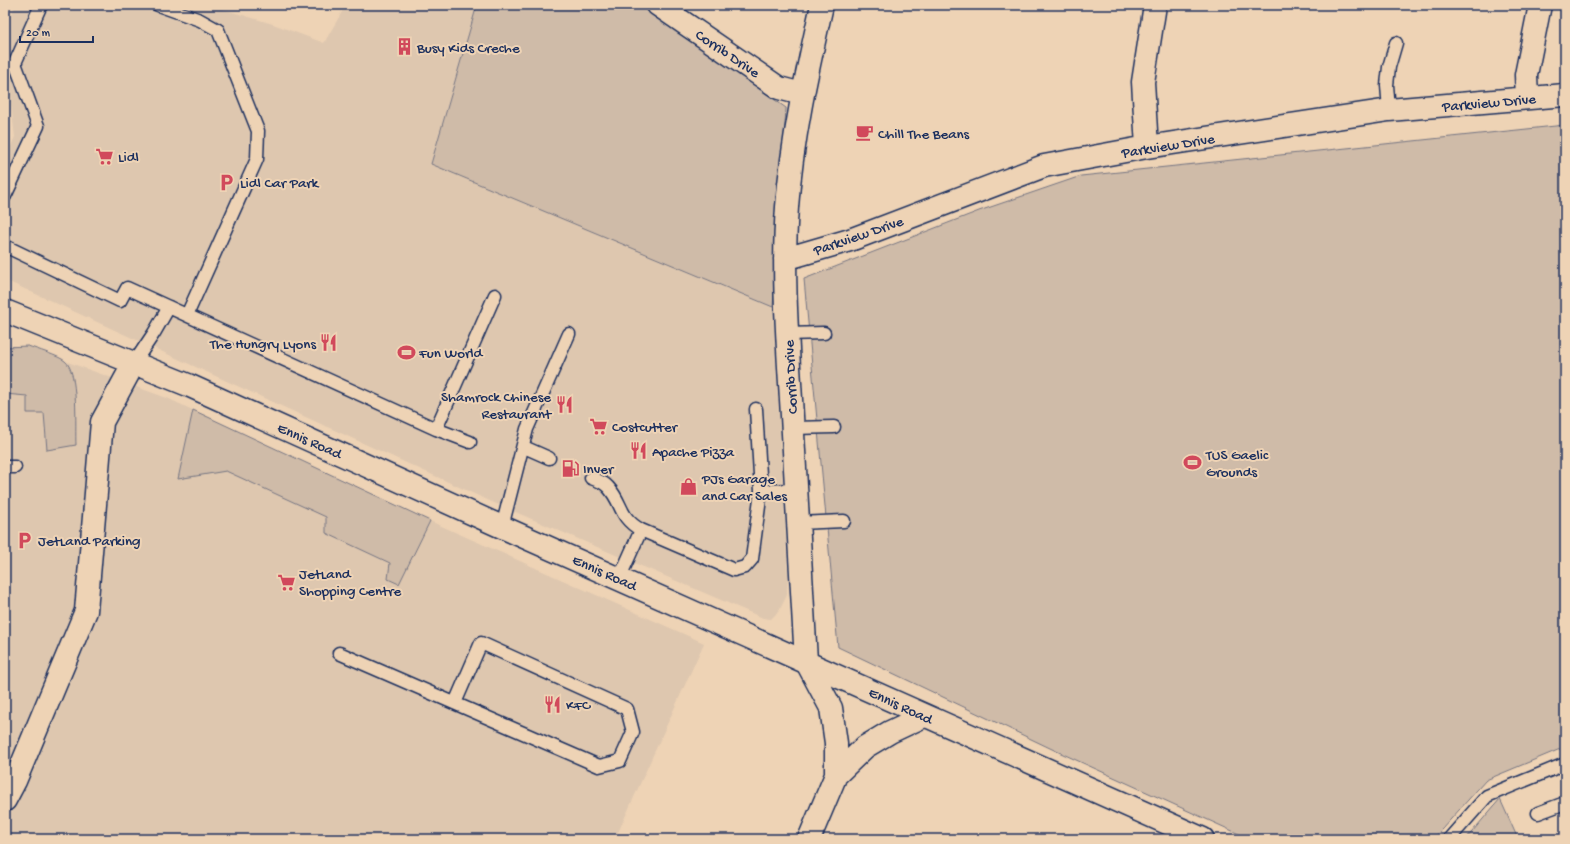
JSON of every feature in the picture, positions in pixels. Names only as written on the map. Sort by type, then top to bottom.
[{"type":"street","name":"Corrib Drive","points":[[658,5],[779,88],[802,94]]},
{"type":"street","name":"Corrib Drive","points":[[806,661],[787,334],[785,259],[787,208],[792,157],[802,94],[822,5]]},
{"type":"street","points":[[1147,147],[1143,82],[1155,5]]},
{"type":"street","points":[[1527,98],[1526,75],[1540,5]]},
{"type":"street","name":"Parkview Drive","points":[[785,259],[850,240],[1044,166],[1147,147],[1389,110],[1565,95]]},
{"type":"street","name":"Ennis Road","points":[[5,311],[188,385],[502,527],[806,661],[924,716],[1203,839]]},
{"type":"street","points":[[5,800],[15,781],[86,611],[102,422],[134,363]]},
{"type":"street","points":[[806,661],[831,708],[836,743],[836,775],[809,839]]},
{"type":"street","points":[[836,775],[865,747],[890,732],[924,716]]},
{"type":"lane","points":[[5,196],[38,126],[15,63],[41,5]]},
{"type":"lane","points":[[158,5],[200,20],[218,30],[258,131],[257,159],[187,315]]},
{"type":"lane","points":[[1389,110],[1387,85],[1389,67],[1396,43]]},
{"type":"lane","points":[[5,246],[120,301],[126,288],[436,429],[470,442]]},
{"type":"lane","points":[[436,429],[495,295]]},
{"type":"lane","points":[[134,363],[169,307]]},
{"type":"lane","points":[[787,334],[824,333]]},
{"type":"lane","points":[[502,527],[524,447],[527,430],[569,334]]},
{"type":"lane","points":[[591,478],[609,488],[627,519],[641,530],[734,570],[745,567],[752,559],[761,491],[756,409]]},
{"type":"lane","points":[[793,428],[834,427]]},
{"type":"lane","points":[[524,447],[549,458]]},
{"type":"lane","points":[[761,491],[796,490]]},
{"type":"lane","points":[[798,523],[844,521]]},
{"type":"lane","points":[[619,579],[641,530]]},
{"type":"lane","points":[[339,653],[599,766],[620,761],[633,732],[627,709],[481,643],[455,703]]},
{"type":"lane","points":[[1449,839],[1487,796],[1565,764]]},
{"type":"lane","points":[[1538,813],[1565,803]]},
{"type":"shaded area","points":[[16,5],[209,5],[273,24],[324,43],[346,5],[477,5],[431,164],[773,307],[788,576],[787,595],[779,611],[771,619],[763,618],[492,502],[5,280],[5,158],[15,137],[10,97],[5,93],[5,27]]},
{"type":"shaded area","points":[[477,5],[645,5],[786,108],[773,307],[431,164]]},
{"type":"shaded area","name":"TUS Gaelic Grounds","points":[[1565,125],[1565,747],[1486,780],[1433,839],[1250,839],[1052,749],[838,647],[804,279],[979,211],[1081,176]]},
{"type":"shaded area","name":"JetLand Shopping Centre","points":[[28,346],[167,398],[430,521],[704,643],[615,839],[5,839],[5,347]]},
{"type":"shaded area","points":[[28,346],[62,359],[69,367],[74,388],[76,445],[47,450],[44,413],[27,413],[27,396],[5,394],[5,347]]},
{"type":"shaded area","points":[[193,410],[430,521],[399,584],[388,579],[390,563],[326,533],[326,517],[226,471],[178,479]]},
{"type":"shaded area","points":[[1500,799],[1518,839],[1466,839]]},
{"type":"place","name":"Busy Kids Creche","points":[[404,47]]},
{"type":"place","name":"Chill The Beans","points":[[865,133]]},
{"type":"place","name":"Lidl","points":[[105,156]]},
{"type":"place","name":"Lidl Car Park","points":[[227,182]]},
{"type":"place","name":"The Hungry Lyons","points":[[329,343]]},
{"type":"place","name":"Fun World","points":[[406,352]]},
{"type":"place","name":"Shamrock Chinese Restaurant","points":[[564,405]]},
{"type":"place","name":"Costcutter","points":[[599,426]]},
{"type":"place","name":"Apache Pizza","points":[[639,451]]},
{"type":"place","name":"TUS Gaelic Grounds","points":[[1193,463]]},
{"type":"place","name":"Inver","points":[[570,468]]},
{"type":"place","name":"PJs Garage and Car Sales","points":[[689,487]]},
{"type":"place","name":"JetLand Parking","points":[[25,540]]},
{"type":"place","name":"JetLand Shopping Centre","points":[[286,582]]},
{"type":"place","name":"KFC","points":[[553,704]]}]
